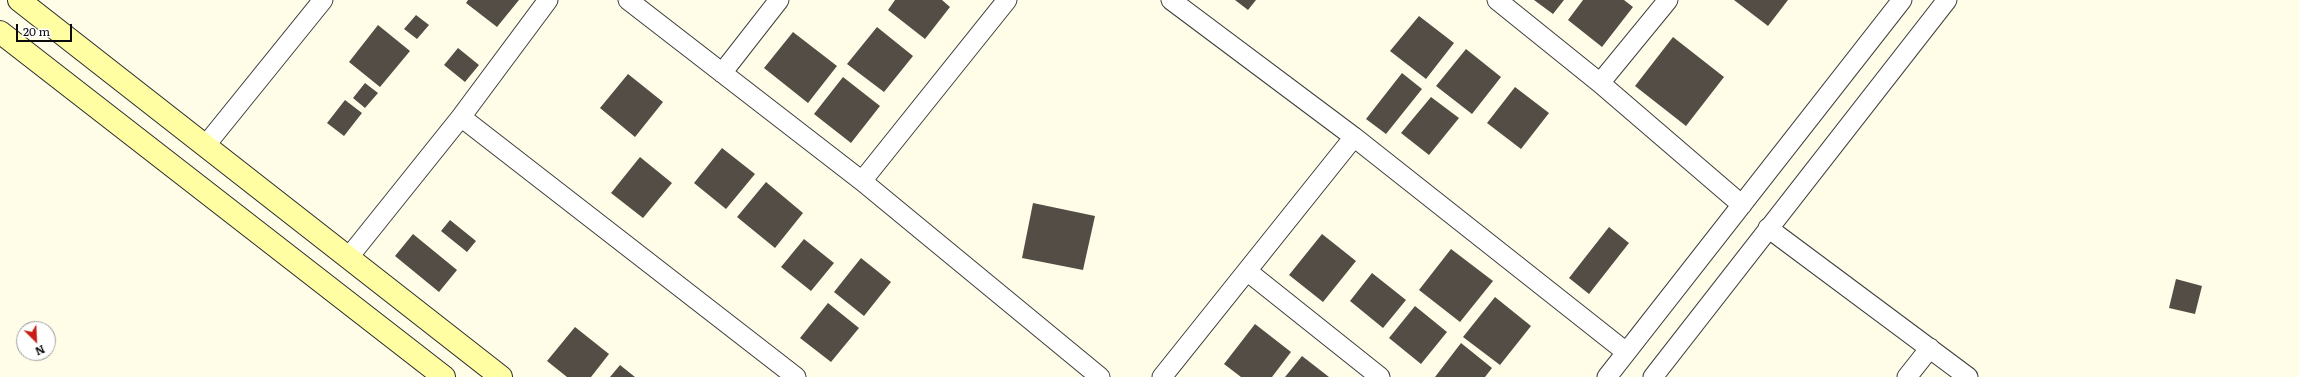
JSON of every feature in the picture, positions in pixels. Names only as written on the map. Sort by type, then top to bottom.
[{"type":"street","points":[[20,0],[500,377]]},
{"type":"street","points":[[348,258],[461,116],[548,0]]},
{"type":"street","points":[[628,0],[862,181],[1100,377]]},
{"type":"street","points":[[722,72],[779,0]]},
{"type":"street","points":[[862,181],[1008,0]]},
{"type":"street","points":[[1171,0],[1354,137],[1626,352]]},
{"type":"street","points":[[1497,0],[1600,83],[1742,205]]},
{"type":"street","points":[[1600,83],[1668,0]]},
{"type":"street","points":[[1607,377],[1902,0]]},
{"type":"street","points":[[1652,377],[1947,0]]},
{"type":"street","points":[[205,146],[316,2]]},
{"type":"street","points":[[0,32],[444,377]]},
{"type":"street","points":[[461,116],[796,377]]},
{"type":"street","points":[[1162,377],[1354,137]]},
{"type":"street","points":[[1768,228],[1968,377]]},
{"type":"street","points":[[1247,271],[1380,377]]},
{"type":"street","points":[[1907,377],[1930,348]]},
{"type":"building","points":[[468,0],[519,0],[497,27],[466,3]]},
{"type":"building","points":[[895,0],[942,0],[950,7],[925,39],[888,10]]},
{"type":"building","points":[[1235,0],[1256,0],[1248,10]]},
{"type":"building","points":[[1534,0],[1564,0],[1553,14]]},
{"type":"building","points":[[1583,0],[1624,0],[1633,7],[1602,47],[1568,20]]},
{"type":"building","points":[[1734,0],[1788,0],[1768,26]]},
{"type":"building","points":[[416,15],[429,25],[417,39],[404,29]]},
{"type":"building","points":[[1419,16],[1454,43],[1426,79],[1390,51]]},
{"type":"building","points":[[378,25],[410,51],[380,87],[349,62]]},
{"type":"building","points":[[877,27],[913,56],[884,92],[847,64]]},
{"type":"building","points":[[793,32],[837,66],[808,103],[764,68]]},
{"type":"building","points":[[1673,37],[1724,77],[1686,126],[1635,86]]},
{"type":"building","points":[[458,48],[479,65],[465,82],[444,65]]},
{"type":"building","points":[[1466,49],[1501,77],[1472,114],[1436,86]]},
{"type":"building","points":[[1402,73],[1422,89],[1386,134],[1366,119]]},
{"type":"building","points":[[628,74],[663,102],[635,137],[600,108]]},
{"type":"building","points":[[843,77],[880,106],[851,143],[814,114]]},
{"type":"building","points":[[365,83],[378,93],[365,108],[353,98]]},
{"type":"building","points":[[1515,87],[1549,113],[1521,149],[1487,123]]},
{"type":"building","points":[[1431,97],[1459,118],[1429,155],[1401,133]]},
{"type":"building","points":[[345,100],[362,113],[344,136],[327,123]]},
{"type":"building","points":[[722,148],[755,174],[726,209],[694,183]]},
{"type":"building","points":[[640,157],[672,183],[643,218],[611,193]]},
{"type":"building","points":[[766,182],[803,213],[775,248],[737,217]]},
{"type":"building","points":[[1033,203],[1095,216],[1083,270],[1022,258]]},
{"type":"building","points":[[450,220],[476,241],[467,252],[441,231]]},
{"type":"building","points":[[1609,227],[1629,243],[1589,294],[1569,278]]},
{"type":"building","points":[[413,234],[457,270],[439,292],[395,256]]},
{"type":"building","points":[[1322,234],[1356,261],[1323,302],[1289,275]]},
{"type":"building","points":[[804,239],[834,263],[811,291],[781,267]]},
{"type":"building","points":[[1451,249],[1493,281],[1460,322],[1419,290]]},
{"type":"building","points":[[861,258],[891,282],[864,316],[834,292]]},
{"type":"building","points":[[1372,273],[1406,300],[1383,328],[1350,301]]},
{"type":"building","points":[[2176,279],[2202,286],[2195,314],[2169,308]]},
{"type":"building","points":[[1495,297],[1531,326],[1500,365],[1463,337]]},
{"type":"building","points":[[828,303],[859,328],[831,362],[800,338]]},
{"type":"building","points":[[1415,306],[1447,332],[1421,364],[1389,338]]},
{"type":"building","points":[[1255,324],[1291,352],[1272,377],[1241,377],[1224,364]]},
{"type":"building","points":[[575,327],[609,354],[591,377],[567,377],[547,361]]},
{"type":"building","points":[[1461,343],[1492,368],[1485,377],[1435,377]]},
{"type":"building","points":[[1302,356],[1329,377],[1285,377]]},
{"type":"building","points":[[620,365],[635,377],[610,377]]}]
